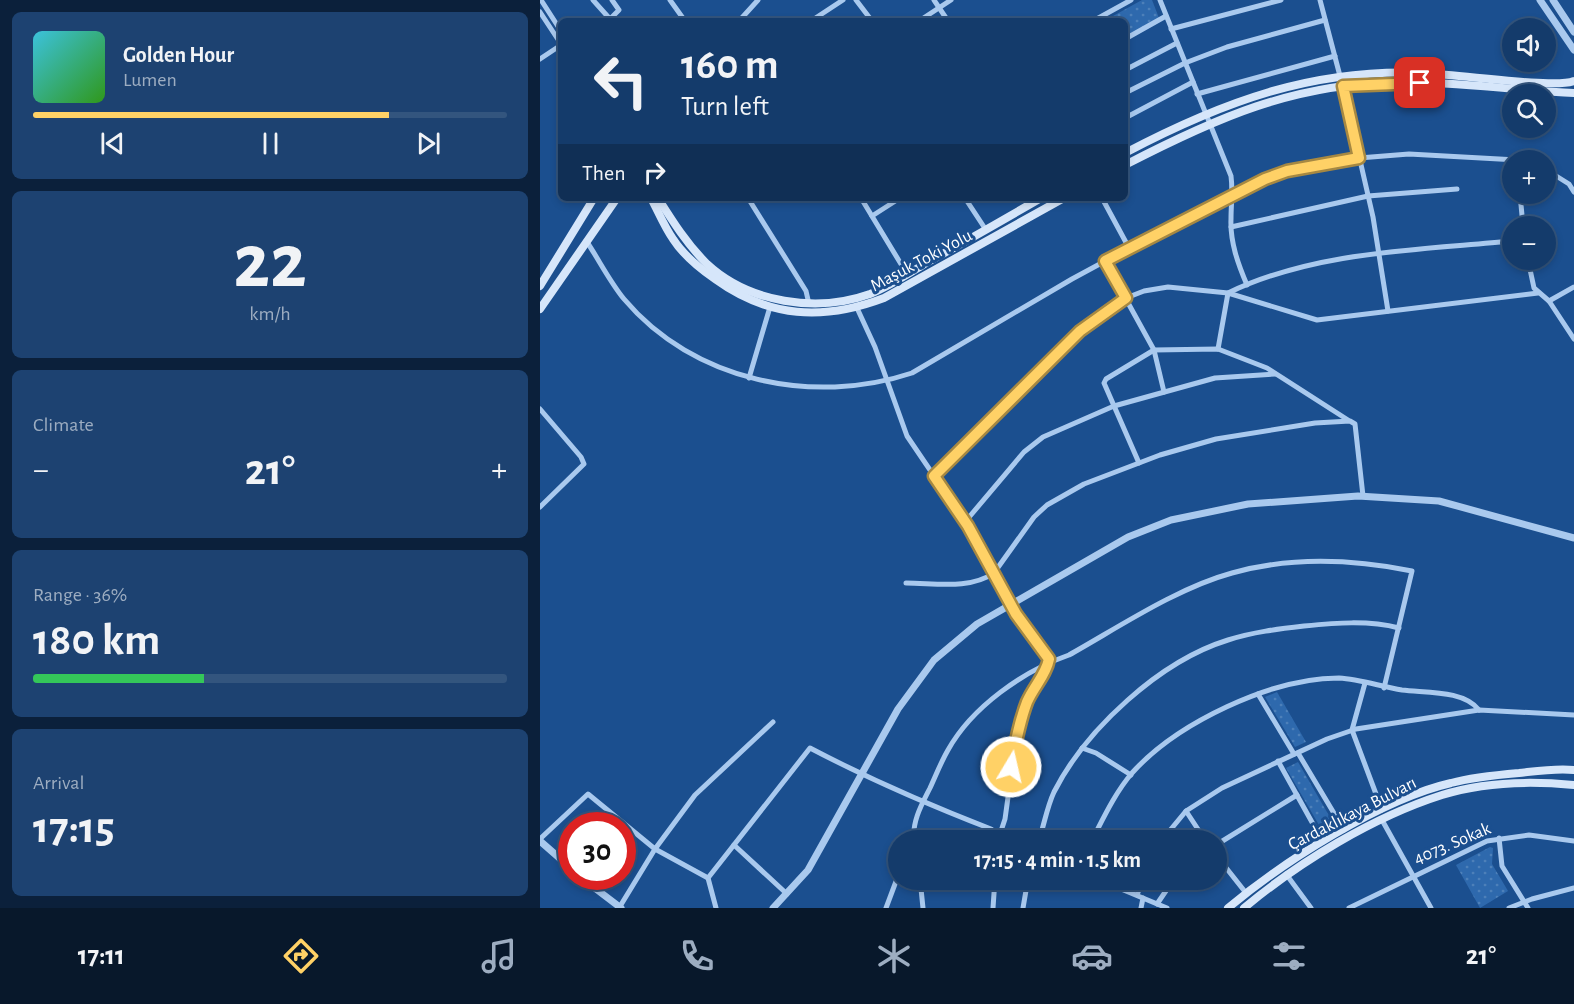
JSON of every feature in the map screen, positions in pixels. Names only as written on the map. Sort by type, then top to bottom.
[{"type":"main road","points":[[1128,152],[1205,114],[1300,82],[1340,76],[1424,72],[1552,84],[1574,81]]},
{"type":"main road","points":[[1128,163],[1208,123],[1249,107],[1343,86],[1400,82],[1574,93]]},
{"type":"main road","points":[[540,286],[592,201]]},
{"type":"main road","points":[[540,309],[615,201]]},
{"type":"main road","name":"Maşuk Toki Yolu","points":[[653,201],[673,238],[692,262],[729,289],[770,308],[821,313],[857,308],[884,298],[1057,201]]},
{"type":"main road","points":[[660,201],[686,240],[717,271],[753,292],[778,300],[809,304],[834,303],[856,298],[907,274],[986,230],[1026,202]]},
{"type":"main road","name":"Çardaklıkaya Bulvarı","points":[[1228,908],[1278,868],[1344,830],[1382,810],[1449,783],[1530,771],[1574,770]]},
{"type":"main road","name":"Çardaklıkaya Bulvarı","points":[[1244,908],[1286,874],[1382,820],[1443,794],[1500,784],[1574,785]]},
{"type":"street","points":[[541,0],[558,26]]},
{"type":"street","points":[[593,0],[608,18]]},
{"type":"street","points":[[612,0],[619,10],[612,18]]},
{"type":"street","points":[[670,0],[683,18]]},
{"type":"street","points":[[742,18],[758,0]]},
{"type":"street","points":[[816,18],[843,0]]},
{"type":"street","points":[[856,0],[870,18]]},
{"type":"street","points":[[934,0],[946,18]]},
{"type":"street","points":[[924,18],[951,0]]},
{"type":"street","points":[[1098,18],[1131,0]]},
{"type":"street","points":[[1160,0],[1231,176],[1233,244],[1247,285]]},
{"type":"street","points":[[1171,29],[1281,0]]},
{"type":"street","points":[[1320,0],[1340,76]]},
{"type":"street","points":[[1540,0],[1574,50]]},
{"type":"street","points":[[1553,0],[1574,32]]},
{"type":"street","points":[[540,12],[558,40]]},
{"type":"street","points":[[744,15],[748,18]]},
{"type":"street","points":[[1128,37],[1166,16]]},
{"type":"street","points":[[1128,92],[1185,63],[1227,47],[1325,20]]},
{"type":"street","points":[[1128,68],[1177,43]]},
{"type":"street","points":[[540,59],[558,47]]},
{"type":"street","points":[[1197,94],[1335,57]]},
{"type":"street","points":[[1128,116],[1193,82]]},
{"type":"street","points":[[1343,86],[1368,196],[1388,311]]},
{"type":"street","points":[[586,242],[624,299],[655,329],[704,361],[749,378],[770,383],[826,387],[887,381],[927,365],[1129,248],[1233,193],[1287,171],[1359,158],[1408,154],[1502,159]]},
{"type":"street","points":[[1556,176],[1569,184],[1574,192]]},
{"type":"street","points":[[1231,227],[1368,196],[1456,189]]},
{"type":"street","points":[[750,201],[806,291],[809,304]]},
{"type":"street","points":[[863,201],[907,274]]},
{"type":"street","points":[[872,216],[895,201]]},
{"type":"street","points":[[967,201],[986,230]]},
{"type":"street","points":[[1104,201],[1129,248]]},
{"type":"street","points":[[1228,293],[1309,266],[1377,254],[1502,242]]},
{"type":"street","points":[[1105,261],[1154,350],[1164,392]]},
{"type":"street","points":[[1531,270],[1538,293],[1549,301],[1574,339]]},
{"type":"street","points":[[934,476],[1092,320],[1126,298],[1144,291],[1168,287],[1228,293],[1317,320],[1538,293]]},
{"type":"street","points":[[1549,301],[1574,287]]},
{"type":"street","points":[[1218,350],[1228,293]]},
{"type":"street","points":[[749,378],[770,308]]},
{"type":"street","points":[[857,308],[907,436],[965,522],[1011,604],[1048,655],[1049,662],[1027,702],[1017,732],[1005,819],[1001,830]]},
{"type":"street","points":[[1139,463],[1104,383],[1106,379],[1154,350],[1218,350],[1254,362],[1355,424],[1363,496]]},
{"type":"street","points":[[965,522],[1031,445],[1053,432],[1114,406],[1215,378],[1276,374]]},
{"type":"street","points":[[540,409],[581,456],[584,464],[540,507]]},
{"type":"street","points":[[906,583],[977,582],[994,573],[1034,517],[1047,505],[1084,484],[1139,463],[1216,439],[1315,423],[1350,421]]},
{"type":"street","points":[[773,908],[808,870],[898,709],[934,660],[977,624],[1128,537],[1171,520],[1248,504],[1363,496],[1439,501],[1574,538]]},
{"type":"street","points":[[913,830],[922,803],[948,749],[965,726],[1014,683],[1049,662],[1069,655],[1195,587],[1230,573],[1290,562],[1320,560],[1373,563],[1412,571],[1384,687]]},
{"type":"street","points":[[1042,830],[1054,793],[1082,748],[1099,728],[1152,678],[1226,640],[1271,630],[1336,623],[1386,625],[1399,628]]},
{"type":"street","points":[[1097,830],[1109,806],[1131,774],[1163,743],[1258,694],[1312,680],[1342,678],[1384,687],[1458,697],[1473,702],[1479,710]]},
{"type":"street","points":[[1365,683],[1352,730],[1382,810]]},
{"type":"street","points":[[1258,694],[1344,830]]},
{"type":"street","points":[[1170,830],[1186,811],[1222,788],[1278,761],[1352,730],[1479,710],[1574,715]]},
{"type":"street","points":[[597,890],[620,908],[655,849],[695,795],[773,722]]},
{"type":"street","points":[[708,878],[810,748],[922,803],[992,830]]},
{"type":"street","points":[[1082,748],[1131,774]]},
{"type":"street","points":[[1278,761],[1323,842]]},
{"type":"street","points":[[558,856],[540,840],[588,794],[655,849],[708,878],[716,908]]},
{"type":"street","points":[[1227,838],[1297,795]]},
{"type":"street","points":[[1186,811],[1198,830]]},
{"type":"street","points":[[1382,820],[1431,908]]},
{"type":"street","name":"4073. Sokak","points":[[1349,908],[1412,876],[1499,838],[1529,835],[1574,841]]},
{"type":"street","points":[[1499,838],[1502,866],[1528,908]]},
{"type":"street","points":[[734,845],[787,894]]},
{"type":"street","points":[[1227,869],[1246,893]]},
{"type":"street","points":[[1286,874],[1311,908]]},
{"type":"street","points":[[1509,908],[1574,888]]},
{"type":"street","points":[[886,908],[893,890]]},
{"type":"street","points":[[921,890],[923,908]]},
{"type":"street","points":[[993,908],[994,890]]},
{"type":"street","points":[[1023,908],[1026,890]]},
{"type":"street","points":[[1123,890],[1167,908]]},
{"type":"street","points":[[1141,890],[1141,908]]},
{"type":"street","points":[[1156,904],[1166,890]]},
{"type":"shaded area","points":[[1142,0],[1152,0],[1159,18],[1128,35],[1128,18],[1109,18]]},
{"type":"shaded area","points":[[1277,692],[1306,742],[1295,747],[1265,697]]},
{"type":"shaded area","points":[[1298,762],[1335,826],[1323,832],[1286,768]]},
{"type":"shaded area","points":[[1490,847],[1493,848],[1492,864],[1508,891],[1480,908],[1456,865]]},
{"type":"route","points":[[1011,767],[1017,732],[1027,702],[1045,673],[1048,655],[1016,614],[968,526],[934,476],[1080,331],[1092,320],[1126,298],[1105,261],[1194,213],[1265,179],[1287,171],[1359,158],[1343,86],[1420,83]]}]
